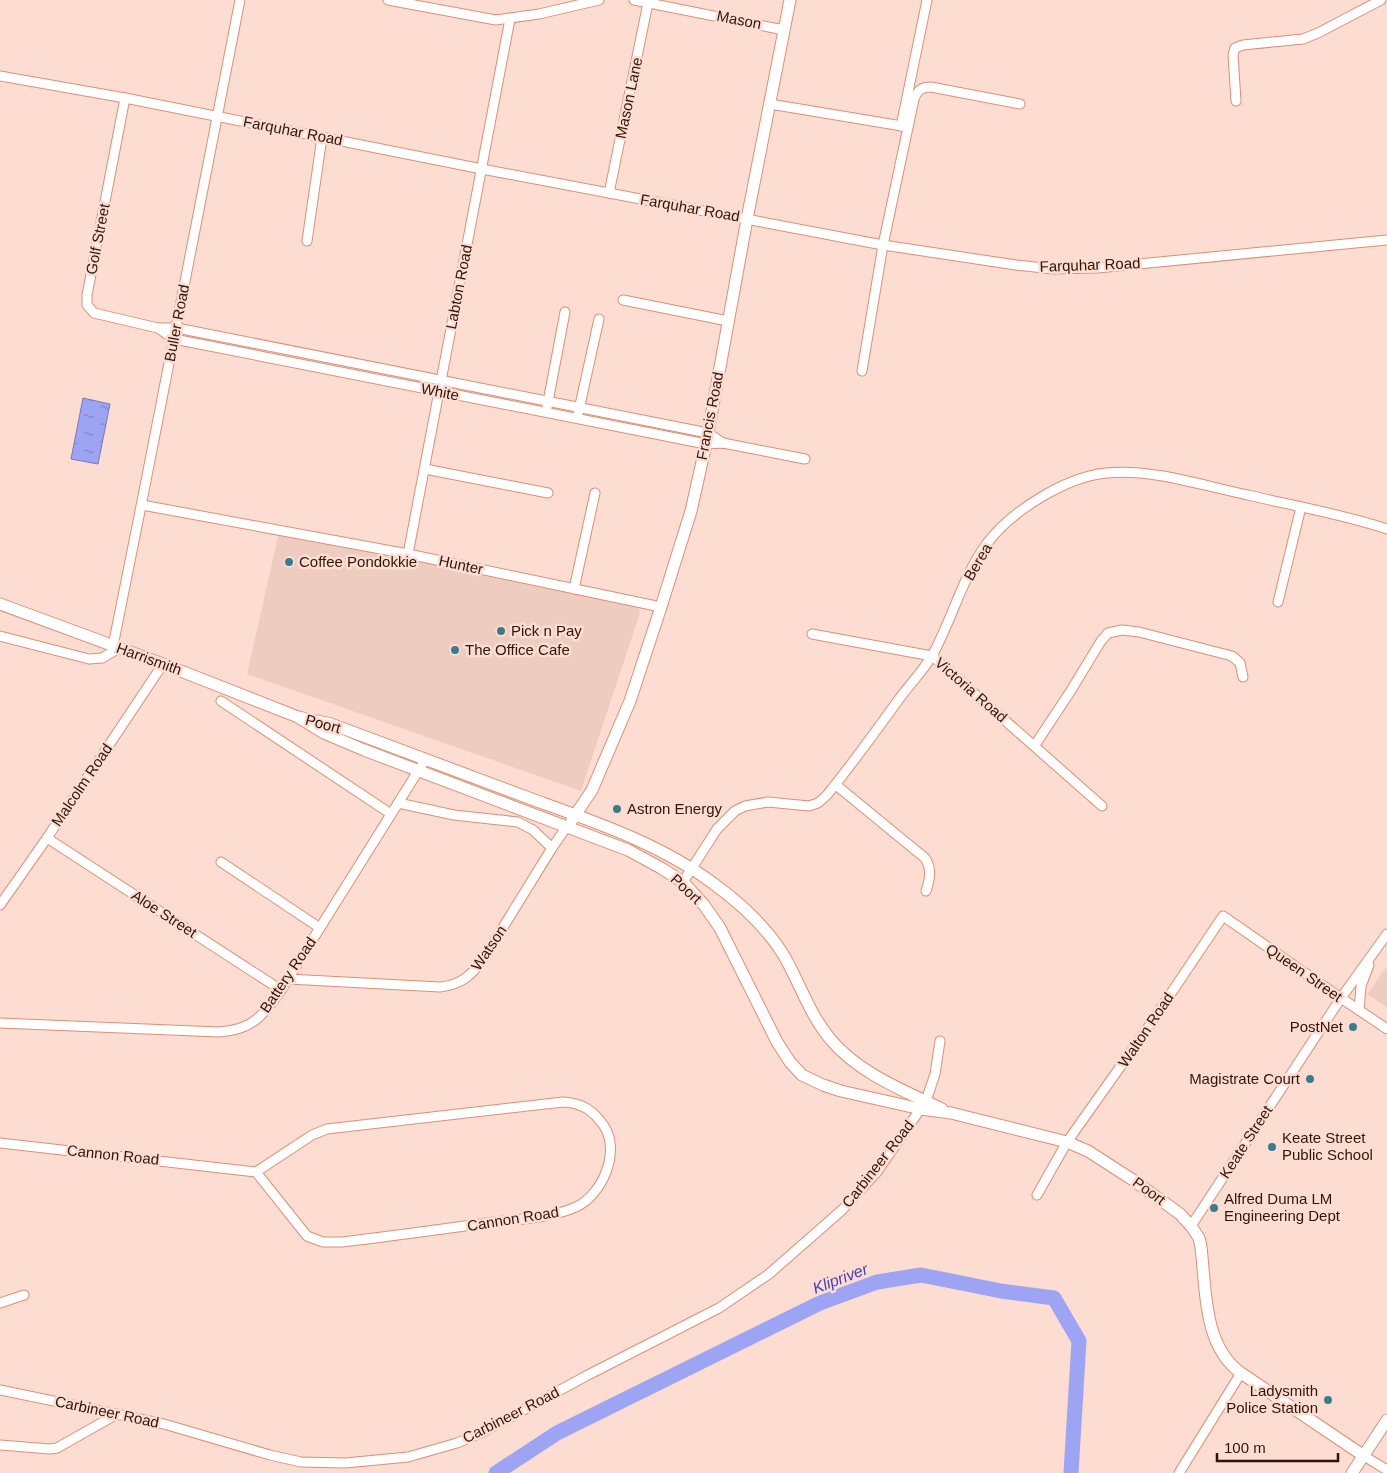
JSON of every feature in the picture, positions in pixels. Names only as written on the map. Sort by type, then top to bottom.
[{"type":"street","name":"Buller Road","points":[[116,647],[240,0]]},
{"type":"street","points":[[388,0],[483,18],[510,19],[599,0]]},
{"type":"street","name":"Mason","points":[[634,0],[784,30]]},
{"type":"street","name":"Francis Road","points":[[576,815],[592,790],[630,701],[691,511],[790,0]]},
{"type":"street","points":[[862,371],[927,0]]},
{"type":"street","points":[[1236,101],[1233,55],[1235,48],[1243,45],[1302,39],[1318,33],[1381,0]]},
{"type":"street","name":"Mason Lane","points":[[610,194],[648,3]]},
{"type":"street","name":"Labton Road","points":[[408,554],[510,19]]},
{"type":"street","name":"Farquhar Road","points":[[0,76],[125,98],[610,194],[883,245],[1016,265],[1053,269],[1128,266],[1387,240]]},
{"type":"street","points":[[904,126],[917,93],[922,88],[931,86],[1020,104]]},
{"type":"street","name":"Golf Street","points":[[125,98],[87,303],[92,311],[98,314],[158,328],[176,328]]},
{"type":"street","points":[[770,104],[904,126]]},
{"type":"street","points":[[306,241],[322,137]]},
{"type":"street","points":[[623,300],[728,321]]},
{"type":"street","points":[[546,413],[565,312]]},
{"type":"street","points":[[577,419],[599,319]]},
{"type":"street","name":"Golf Street","points":[[158,328],[174,339]]},
{"type":"street","name":"White","points":[[176,328],[579,408],[706,439]]},
{"type":"street","name":"White","points":[[174,339],[577,419],[706,439]]},
{"type":"street","points":[[310,366],[312,355]]},
{"type":"street","points":[[706,439],[805,459]]},
{"type":"street","points":[[424,469],[548,493]]},
{"type":"street","name":"Berea","points":[[683,882],[723,822],[735,811],[745,806],[768,802],[809,806],[822,800],[836,785],[932,656],[973,565],[988,542],[998,531],[1024,510],[1067,484],[1093,475],[1136,473],[1176,479],[1301,507],[1387,529]]},
{"type":"street","points":[[574,589],[595,493]]},
{"type":"street","name":"Hunter","points":[[142,505],[408,554],[661,607]]},
{"type":"street","points":[[1278,602],[1301,507]]},
{"type":"street","name":"Harrismith","points":[[0,604],[163,664],[298,717]]},
{"type":"street","points":[[1035,745],[1108,633],[1122,630],[1147,634],[1232,656],[1240,663],[1243,678]]},
{"type":"street","name":"Victoria Road","points":[[812,634],[932,656],[1102,806]]},
{"type":"street","points":[[0,636],[88,659],[102,658],[116,647]]},
{"type":"street","name":"Malcolm Road","points":[[0,905],[163,664]]},
{"type":"street","points":[[221,701],[391,814]]},
{"type":"street","name":"Poort","points":[[298,717],[331,724],[576,815],[663,853],[692,869],[742,907],[774,941],[819,1026],[840,1050],[878,1078],[923,1105]]},
{"type":"street","name":"Poort","points":[[298,717],[324,733],[418,771],[628,850],[683,882],[704,905],[720,928],[777,1042],[795,1069],[807,1078],[823,1086],[923,1105],[1067,1142],[1095,1155],[1133,1180],[1180,1214],[1199,1238],[1209,1314],[1214,1336],[1224,1357],[1241,1373],[1364,1456]]},
{"type":"street","name":"Battery Road","points":[[0,1023],[230,1032],[244,1028],[257,1020],[288,979],[426,760]]},
{"type":"street","points":[[836,785],[925,858],[930,872],[926,891]]},
{"type":"street","points":[[398,803],[454,815],[518,822],[534,830],[552,848]]},
{"type":"street","name":"Watson","points":[[288,979],[440,987],[461,982],[472,973],[484,958],[552,848],[576,815]]},
{"type":"street","name":"Aloe Street","points":[[47,838],[280,990]]},
{"type":"street","points":[[221,862],[320,928]]},
{"type":"street","name":"Queen Street","points":[[1223,916],[1387,1029]]},
{"type":"street","name":"Walton Road","points":[[1037,1195],[1067,1142],[1147,1029],[1223,916]]},
{"type":"street","name":"Keate Street","points":[[1191,1226],[1341,998],[1387,934]]},
{"type":"street","points":[[1359,1010],[1362,986],[1374,953]]},
{"type":"street","name":"Carbineer Road","points":[[0,1390],[164,1424],[270,1456],[301,1462],[345,1463],[400,1458],[433,1451],[457,1443],[483,1432],[586,1376],[710,1313],[754,1286],[781,1264],[855,1198],[876,1173],[923,1105],[935,1074],[940,1041]]},
{"type":"street","name":"Cannon Road","points":[[0,1143],[256,1172],[312,1135],[327,1129],[563,1102],[581,1105],[593,1112],[606,1130],[610,1145],[607,1170],[600,1183],[590,1198],[569,1210],[534,1217],[342,1242],[323,1242],[308,1236],[256,1172]]},
{"type":"street","points":[[0,1303],[24,1295]]},
{"type":"street","points":[[1179,1473],[1241,1373]]},
{"type":"street","points":[[0,1445],[57,1448],[118,1414]]},
{"type":"street","points":[[1352,1473],[1387,1420]]},
{"type":"street","points":[[1364,1456],[1387,1470]]},
{"type":"shaded area","points":[[279,532],[637,603],[640,613],[581,791],[247,674]]},
{"type":"shaded area","points":[[1387,966],[1387,1008],[1367,994]]},
{"type":"water","points":[[83,398],[110,404],[98,464],[71,459]]},
{"type":"waterway","name":"Klipriver","points":[[496,1473],[557,1433],[820,1303],[877,1282],[921,1275],[1001,1291],[1054,1298],[1079,1341],[1071,1473]]},
{"type":"place","name":"Coffee Pondokkie","points":[[289,562]]},
{"type":"place","name":"Pick n Pay","points":[[501,631]]},
{"type":"place","name":"The Office Cafe","points":[[455,650]]},
{"type":"place","name":"Astron Energy","points":[[617,809]]},
{"type":"place","name":"PostNet","points":[[1353,1027]]},
{"type":"place","name":"Magistrate Court","points":[[1310,1079]]},
{"type":"place","name":"Keate Street Public School","points":[[1272,1147]]},
{"type":"place","name":"Alfred Duma LM Engineering Dept","points":[[1214,1208]]},
{"type":"place","name":"Ladysmith Police Station","points":[[1328,1400]]}]
